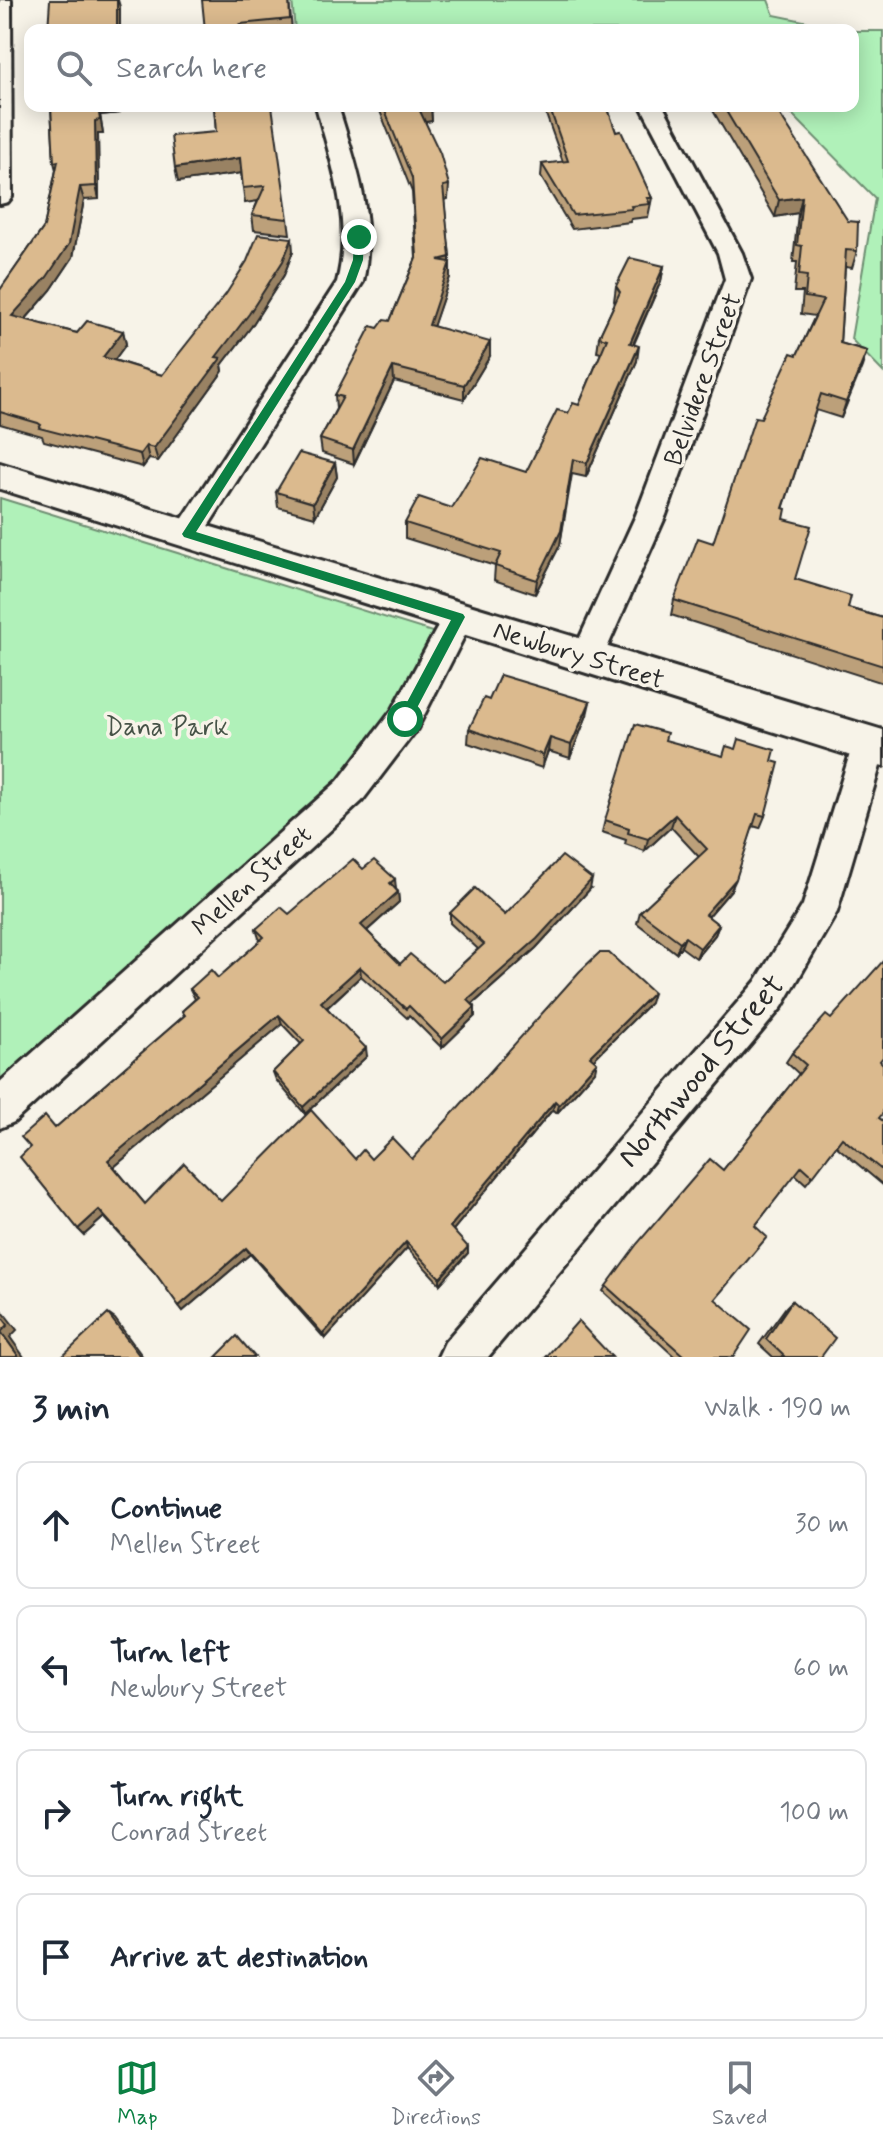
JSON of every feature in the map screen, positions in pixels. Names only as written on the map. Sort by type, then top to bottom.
[{"type":"street","points":[[0,197],[1,0]]},
{"type":"street","points":[[188,534],[350,282],[358,260],[359,237],[328,112]]},
{"type":"street","name":"Belvidere Street","points":[[587,657],[651,515],[738,279],[730,253],[655,112]]},
{"type":"street","name":"Newbury Street","points":[[0,476],[876,746]]},
{"type":"street","name":"Mellen Street","points":[[0,1108],[350,791],[405,719],[459,617]]},
{"type":"street","name":"Northwood Street","points":[[460,1357],[769,994],[819,912],[876,746]]},
{"type":"green space","points":[[292,0],[768,0],[774,15],[818,24],[294,24]]},
{"type":"green space","points":[[859,31],[883,31],[883,372],[851,339],[875,198],[790,112],[859,112]]},
{"type":"green space","name":"Dana Park","points":[[0,498],[442,635],[396,727],[0,1110]]},
{"type":"building","points":[[50,0],[117,0],[117,24],[48,24]]},
{"type":"building","points":[[202,0],[289,0],[290,19],[204,24]]},
{"type":"building","points":[[51,112],[99,112],[100,120],[95,121],[96,186],[80,187],[69,244],[47,277],[12,316],[77,333],[87,321],[123,331],[103,357],[162,375],[226,294],[247,261],[258,234],[292,238],[283,261],[249,314],[216,357],[221,358],[154,448],[146,446],[140,454],[39,428],[41,425],[38,423],[0,412],[0,290],[44,227],[58,161],[54,162]]},
{"type":"building","points":[[214,112],[273,112],[288,219],[252,215],[265,186],[243,188],[240,158],[175,168],[171,136],[216,132]]},
{"type":"building","points":[[385,112],[420,112],[440,153],[449,185],[443,186],[450,257],[438,260],[450,262],[429,325],[490,342],[464,385],[393,367],[353,450],[320,439],[343,397],[335,395],[371,326],[378,328],[384,320],[390,321],[417,256],[412,178]]},
{"type":"building","points":[[551,112],[609,112],[616,132],[621,131],[652,198],[647,198],[650,204],[631,206],[632,209],[573,215],[542,164],[568,161]]},
{"type":"building","points":[[727,112],[778,112],[848,221],[858,222],[857,251],[846,250],[840,343],[867,351],[846,402],[821,394],[783,508],[786,509],[784,519],[811,526],[795,579],[851,596],[848,608],[883,618],[883,666],[674,600],[698,538],[713,543],[755,417],[761,418],[791,353],[797,355],[823,300],[805,297],[807,276],[799,275],[802,246],[797,245],[802,197],[779,200]]},
{"type":"building","points":[[630,258],[664,266],[630,343],[639,346],[587,463],[573,459],[561,531],[537,580],[495,566],[501,553],[405,523],[419,497],[452,508],[482,458],[526,472],[557,410],[568,413],[573,403],[579,405],[607,339],[599,337],[620,292],[616,286]]},
{"type":"building","points":[[299,453],[335,463],[313,503],[276,492]]},
{"type":"building","points":[[500,675],[590,702],[571,745],[550,738],[543,755],[469,729],[484,698],[489,700]]},
{"type":"building","points":[[635,724],[667,733],[665,740],[723,756],[726,746],[736,749],[739,739],[775,750],[772,761],[779,763],[765,816],[757,814],[736,879],[705,914],[719,925],[700,948],[685,937],[680,942],[640,912],[707,849],[675,815],[648,839],[628,833],[629,828],[605,820]]},
{"type":"building","points":[[562,856],[592,879],[537,939],[468,1000],[475,1007],[442,1039],[409,1006],[406,1009],[360,967],[321,1002],[366,1048],[303,1107],[273,1072],[304,1041],[279,1015],[108,1160],[145,1204],[184,1163],[221,1201],[311,1110],[355,1159],[363,1150],[371,1159],[392,1138],[412,1159],[579,972],[599,953],[609,953],[653,993],[590,1056],[597,1062],[559,1105],[555,1101],[450,1227],[468,1247],[440,1278],[406,1242],[323,1334],[246,1248],[179,1306],[155,1273],[99,1210],[78,1229],[20,1157],[30,1147],[21,1137],[45,1116],[55,1128],[185,1015],[182,1011],[198,997],[190,989],[211,970],[218,978],[264,937],[256,929],[281,907],[289,914],[353,859],[363,869],[374,860],[395,879],[390,883],[398,892],[361,925],[400,964],[410,954],[443,982],[484,944],[450,913],[475,888],[505,915]]},
{"type":"building","points":[[883,961],[883,1057],[880,1061],[883,1064],[883,1113],[879,1118],[883,1121],[883,1171],[842,1138],[813,1176],[802,1166],[755,1226],[767,1237],[715,1299],[751,1330],[733,1357],[685,1357],[606,1286],[637,1244],[710,1159],[723,1170],[806,1065],[792,1053],[826,1015],[831,1019]]},
{"type":"building","points":[[792,1301],[835,1338],[821,1357],[785,1357],[766,1339]]},
{"type":"building","points":[[0,1314],[8,1325],[1,1332],[19,1357],[0,1357]]},
{"type":"building","points":[[108,1314],[138,1357],[62,1357]]},
{"type":"building","points":[[578,1321],[612,1357],[546,1357]]},
{"type":"building","points":[[237,1336],[255,1357],[216,1357]]},
{"type":"route","points":[[359,237],[358,260],[350,282],[188,534],[459,617],[405,719]]}]
